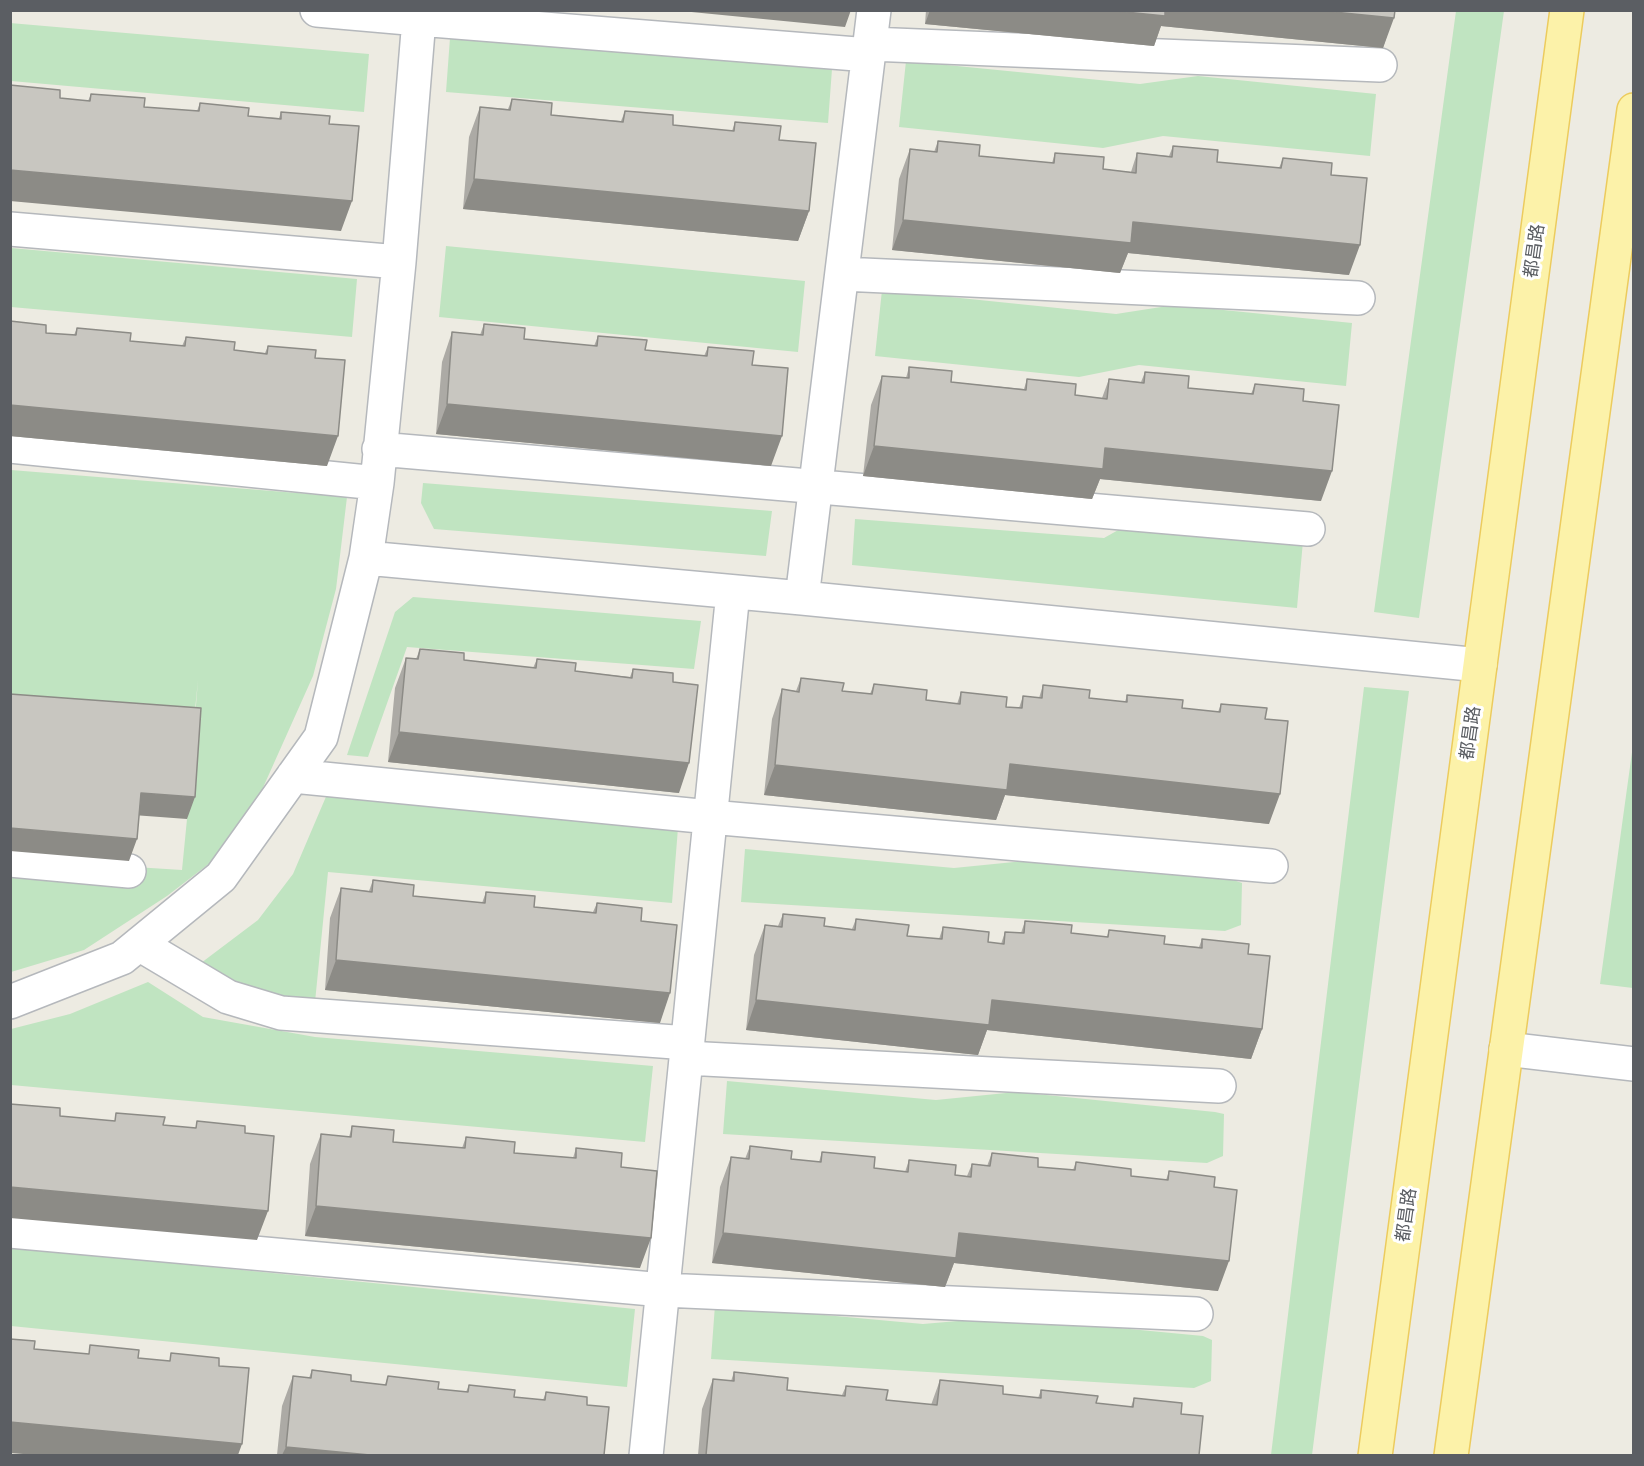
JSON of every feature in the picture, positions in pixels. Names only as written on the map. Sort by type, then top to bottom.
[{"type":"main road","name":"都昌路","points":[[1375,1455],[1567,10]]},
{"type":"main road","points":[[1451,1455],[1634,110]]},
{"type":"lane","points":[[317,10],[869,49],[1380,65]]},
{"type":"lane","points":[[802,598],[874,10]]},
{"type":"lane","points":[[10,1002],[123,958],[221,877],[321,737],[366,558],[377,483],[399,262],[419,19]]},
{"type":"lane","points":[[10,229],[399,262]]},
{"type":"lane","points":[[842,274],[1358,297]]},
{"type":"lane","points":[[10,446],[377,483]]},
{"type":"lane","points":[[379,449],[1308,529]]},
{"type":"lane","points":[[366,558],[802,598],[1480,665]]},
{"type":"lane","points":[[646,1455],[733,592]]},
{"type":"lane","points":[[293,776],[710,817],[1271,866]]},
{"type":"lane","points":[[10,860],[129,871]]},
{"type":"lane","points":[[139,944],[228,997],[281,1013],[687,1051],[1219,1086]]},
{"type":"lane","points":[[1506,1049],[1634,1064]]},
{"type":"lane","points":[[10,1231],[663,1290],[1196,1314]]},
{"type":"green space","points":[[1456,11],[1504,11],[1419,618],[1374,612]]},
{"type":"green space","points":[[10,23],[369,54],[364,112],[11,81]]},
{"type":"green space","points":[[450,38],[832,69],[828,123],[446,92]]},
{"type":"green space","points":[[906,61],[1140,84],[1198,76],[1376,94],[1370,156],[1163,136],[1103,148],[899,127]]},
{"type":"green space","points":[[446,246],[805,281],[798,352],[439,317]]},
{"type":"green space","points":[[11,248],[357,279],[352,337],[11,307]]},
{"type":"green space","points":[[882,290],[1116,314],[1174,305],[1352,323],[1346,386],[1139,365],[1079,377],[875,356]]},
{"type":"green space","points":[[11,470],[347,497],[336,589],[313,676],[257,801],[210,863],[167,896],[84,950],[11,972],[10,871],[135,867],[182,870],[198,680],[193,730],[11,717]]},
{"type":"green space","points":[[423,483],[772,511],[766,556],[434,529],[421,503]]},
{"type":"green space","points":[[855,519],[1104,538],[1129,524],[1303,541],[1297,608],[852,565]]},
{"type":"green space","points":[[413,597],[701,621],[694,669],[407,647],[368,757],[347,755],[395,612]]},
{"type":"green space","points":[[1364,687],[1409,691],[1312,1455],[1271,1455]]},
{"type":"green space","points":[[1633,745],[1633,988],[1600,984]]},
{"type":"green space","points":[[328,792],[678,828],[672,903],[328,872],[315,1002],[272,998],[236,983],[201,963],[258,920],[293,874]]},
{"type":"green space","points":[[745,849],[954,868],[1034,860],[1233,880],[1242,883],[1241,925],[1225,931],[741,902]]},
{"type":"green space","points":[[148,982],[203,1017],[315,1037],[653,1066],[645,1142],[11,1085],[11,1029],[70,1014]]},
{"type":"green space","points":[[727,1081],[936,1100],[1016,1092],[1215,1112],[1224,1114],[1223,1156],[1207,1163],[723,1134]]},
{"type":"green space","points":[[10,1247],[635,1309],[627,1387],[11,1326]]},
{"type":"green space","points":[[715,1305],[923,1324],[1004,1317],[1203,1336],[1212,1340],[1211,1381],[1194,1388],[711,1359]]},
{"type":"building","points":[[1106,10],[1165,10],[1165,16]]},
{"type":"building","points":[[1314,10],[1395,10],[1394,18]]},
{"type":"building","points":[[10,85],[60,90],[60,98],[90,101],[91,94],[145,98],[144,107],[199,111],[200,103],[249,108],[248,116],[281,119],[281,112],[330,116],[329,124],[359,126],[352,201],[10,170]]},
{"type":"building","points":[[512,99],[552,103],[551,115],[623,122],[625,111],[673,115],[673,125],[734,131],[735,122],[781,126],[779,140],[816,143],[809,211],[474,179],[480,107],[510,110]]},
{"type":"building","points":[[938,141],[980,145],[979,156],[1054,163],[1055,153],[1104,157],[1103,169],[1136,173],[1137,153],[1172,157],[1173,146],[1218,150],[1217,162],[1281,168],[1283,158],[1332,163],[1331,175],[1367,178],[1360,245],[1133,222],[1131,243],[903,220],[910,149],[937,152]]},
{"type":"building","points":[[10,321],[46,325],[46,333],[76,335],[77,328],[131,333],[130,341],[185,346],[186,337],[235,342],[234,350],[267,354],[268,346],[316,350],[315,358],[345,360],[338,436],[10,405]]},
{"type":"building","points":[[484,324],[525,328],[524,339],[597,346],[598,336],[647,340],[645,350],[707,356],[708,347],[754,351],[752,365],[788,368],[782,436],[447,404],[452,332],[483,335]]},
{"type":"building","points":[[909,367],[952,371],[951,382],[1026,390],[1027,379],[1076,384],[1075,395],[1107,399],[1109,379],[1144,383],[1145,372],[1189,376],[1188,388],[1253,394],[1255,384],[1304,389],[1303,401],[1339,405],[1332,471],[1105,448],[1103,469],[874,446],[882,376],[909,378]]},
{"type":"building","points":[[420,649],[464,653],[464,660],[536,668],[537,659],[576,663],[575,671],[632,678],[633,669],[673,673],[673,682],[698,685],[689,763],[399,732],[406,658],[418,659]]},
{"type":"building","points":[[801,678],[844,683],[842,691],[872,694],[874,684],[927,690],[926,700],[960,704],[961,692],[1007,697],[1006,707],[1022,708],[1023,696],[1042,698],[1043,685],[1090,690],[1089,698],[1127,702],[1127,695],[1183,700],[1182,708],[1220,712],[1221,704],[1267,708],[1265,719],[1288,721],[1280,794],[1010,764],[1007,790],[775,765],[782,689],[799,692]]},
{"type":"building","points":[[10,694],[201,708],[195,797],[141,793],[137,839],[10,828]]},
{"type":"building","points":[[373,880],[414,885],[413,896],[485,903],[486,892],[535,896],[534,907],[596,913],[597,903],[642,908],[641,921],[677,925],[670,993],[336,960],[341,888],[372,892]]},
{"type":"building","points":[[783,914],[825,918],[824,926],[855,930],[856,919],[909,925],[907,936],[942,939],[943,927],[989,932],[988,942],[1004,944],[1005,932],[1024,933],[1025,921],[1072,925],[1071,933],[1108,937],[1109,930],[1165,936],[1164,944],[1202,948],[1202,939],[1249,944],[1248,954],[1270,956],[1262,1029],[992,1000],[989,1025],[756,1000],[765,925],[782,927]]},
{"type":"building","points":[[10,1104],[60,1108],[60,1116],[115,1121],[116,1113],[165,1117],[163,1125],[196,1128],[197,1121],[245,1126],[245,1133],[274,1136],[268,1211],[10,1187]]},
{"type":"building","points":[[352,1126],[394,1130],[393,1142],[465,1148],[466,1137],[515,1142],[514,1153],[576,1158],[576,1148],[622,1153],[621,1167],[657,1171],[651,1238],[316,1206],[321,1134],[351,1137]]},
{"type":"building","points":[[750,1146],[792,1151],[791,1159],[821,1162],[822,1152],[875,1157],[874,1168],[908,1172],[909,1160],[956,1165],[955,1175],[971,1177],[972,1164],[990,1166],[992,1153],[1038,1158],[1038,1167],[1075,1170],[1076,1162],[1131,1169],[1131,1176],[1168,1180],[1169,1171],[1215,1177],[1214,1187],[1237,1190],[1229,1261],[959,1233],[956,1258],[723,1233],[731,1157],[749,1159]]},
{"type":"building","points":[[10,1339],[35,1341],[34,1349],[89,1354],[90,1345],[139,1350],[138,1358],[170,1361],[171,1353],[219,1358],[219,1366],[249,1368],[242,1444],[10,1422]]},
{"type":"building","points":[[312,1370],[351,1375],[351,1381],[386,1385],[388,1376],[439,1382],[438,1389],[468,1392],[469,1385],[515,1390],[514,1397],[545,1400],[546,1392],[587,1397],[587,1405],[609,1407],[604,1455],[370,1455],[286,1447],[293,1376],[311,1378]]},
{"type":"building","points":[[734,1372],[788,1378],[787,1390],[845,1396],[846,1386],[888,1390],[886,1400],[937,1405],[940,1380],[1003,1386],[1003,1394],[1041,1398],[1041,1390],[1098,1396],[1096,1403],[1133,1407],[1134,1398],[1182,1403],[1181,1414],[1203,1416],[1199,1455],[706,1455],[713,1379],[734,1381]]}]
